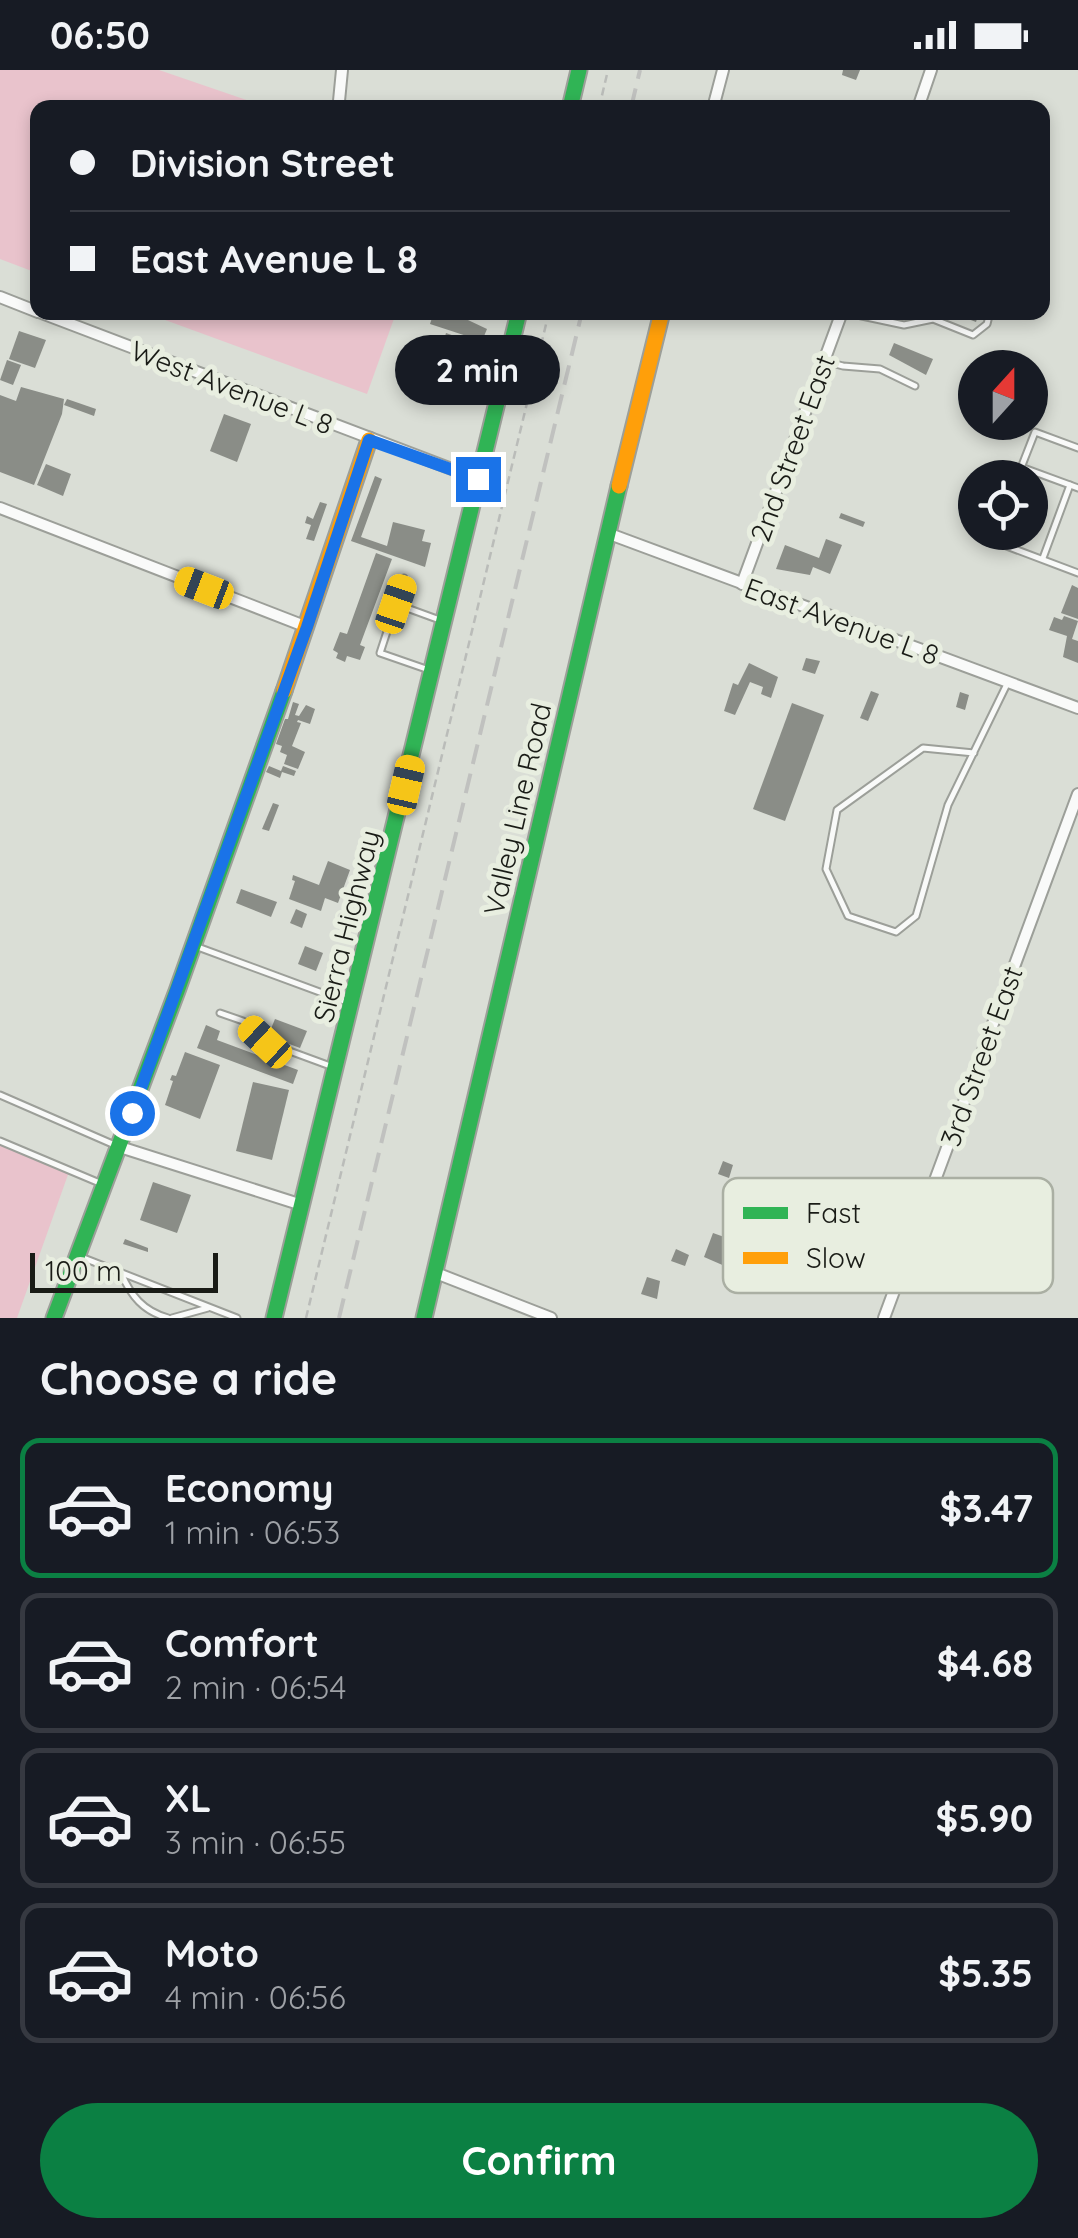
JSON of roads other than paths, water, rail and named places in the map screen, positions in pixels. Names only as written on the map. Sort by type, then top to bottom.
[{"type":"street","points":[[339,100],[342,70]]},
{"type":"street","points":[[572,100],[579,70]]},
{"type":"street","points":[[715,100],[722,70]]},
{"type":"street","points":[[921,100],[931,70]]},
{"type":"street","name":"West Avenue L 8","points":[[0,298],[30,309]]},
{"type":"street","name":"West Avenue L 8","points":[[59,320],[369,440]]},
{"type":"street","name":"Sierra Highway","points":[[274,1318],[517,320]]},
{"type":"street","name":"Valley Line Road","points":[[424,1318],[660,320]]},
{"type":"street","name":"2nd Street East","points":[[742,584],[840,320]]},
{"type":"street","points":[[54,1318],[120,1147],[307,627],[369,440],[478,479]]},
{"type":"street","points":[[0,508],[307,627]]},
{"type":"street","name":"East Avenue L 8","points":[[607,533],[1078,708]]},
{"type":"street","name":"3rd Street East","points":[[936,1178],[1078,794]]},
{"type":"street","points":[[120,1147],[302,1205]]},
{"type":"street","points":[[436,1273],[551,1318]]},
{"type":"street","name":"3rd Street East","points":[[884,1318],[893,1293]]},
{"type":"lane","points":[[881,320],[904,325],[921,320]]},
{"type":"lane","points":[[942,320],[973,335],[988,320]]},
{"type":"lane","points":[[824,361],[880,369],[914,386]]},
{"type":"lane","points":[[1024,460],[1035,432],[1078,448]]},
{"type":"lane","points":[[1048,477],[1078,488]]},
{"type":"lane","points":[[1043,559],[1070,486]]},
{"type":"lane","points":[[1018,550],[1078,572]]},
{"type":"lane","points":[[404,578],[380,653],[433,671]]},
{"type":"lane","points":[[396,604],[445,622]]},
{"type":"lane","points":[[974,753],[924,748],[837,810],[826,870],[848,916],[896,932],[916,916],[948,804],[974,753],[1008,682]]},
{"type":"lane","points":[[192,946],[352,1003]]},
{"type":"lane","points":[[220,1013],[243,1021],[265,1042],[336,1068]]},
{"type":"lane","points":[[0,1095],[120,1147]]},
{"type":"lane","points":[[0,1141],[105,1185]]},
{"type":"lane","points":[[78,1256],[237,1318]]},
{"type":"lane","points":[[121,1273],[142,1306],[170,1318],[210,1307]]},
{"type":"railway","points":[[633,100],[640,70]]},
{"type":"railway","points":[[339,1318],[580,320]]}]
